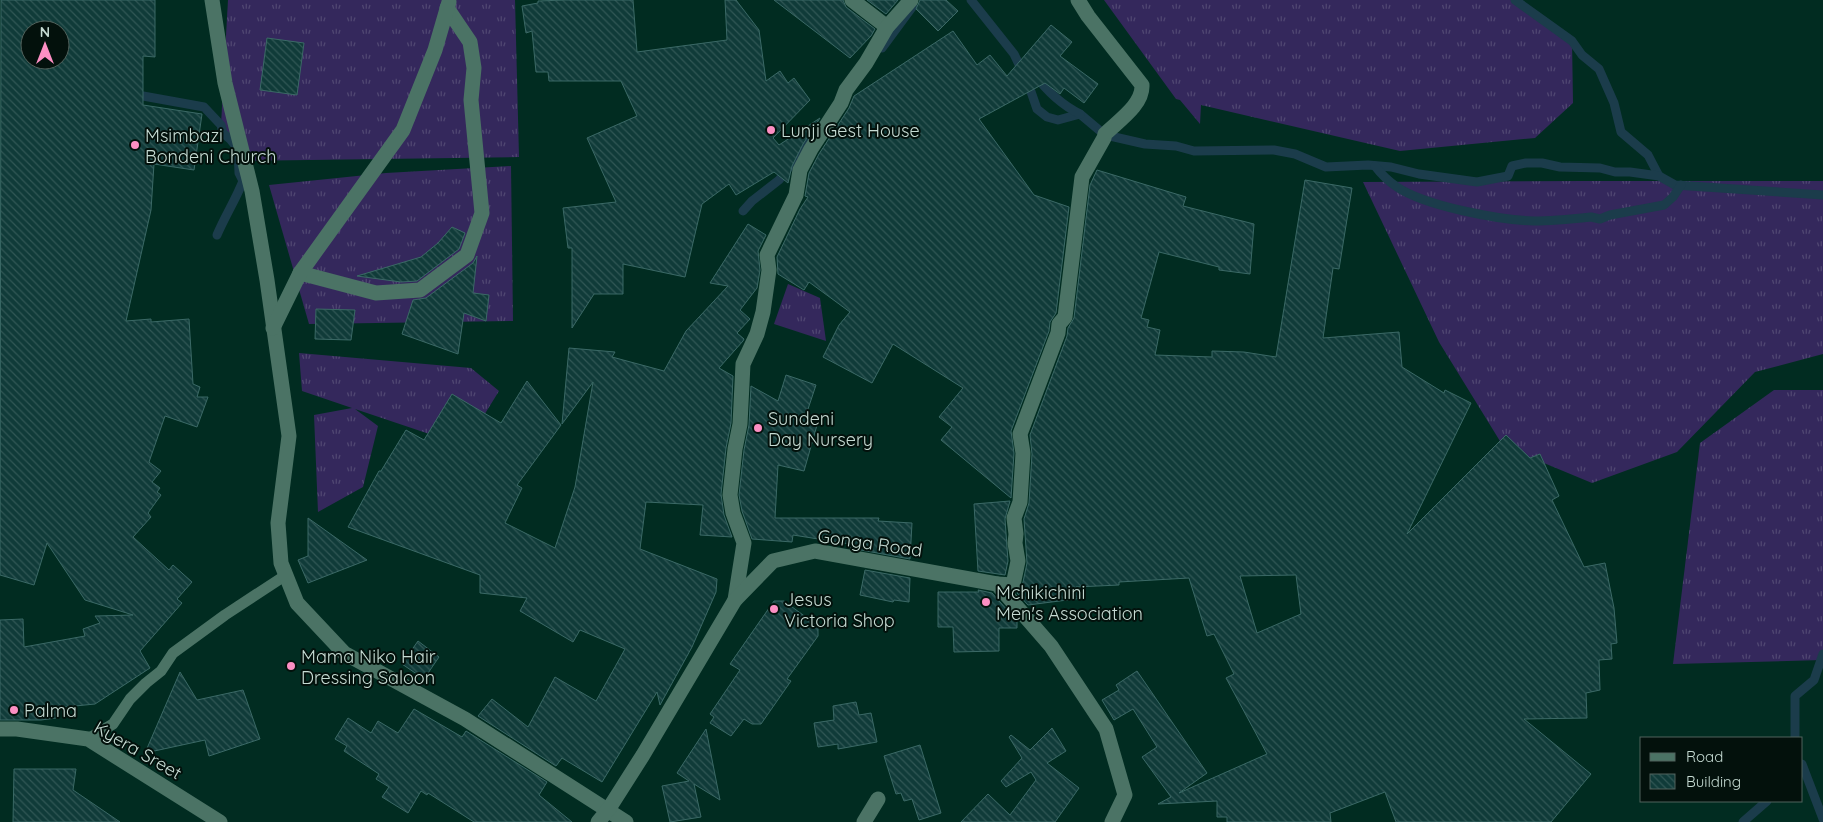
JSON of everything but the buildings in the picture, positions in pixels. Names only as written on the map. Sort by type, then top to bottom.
[{"type":"street","points":[[212,0],[225,83],[252,191],[267,280],[289,436],[278,523],[281,563],[297,603],[344,653],[465,719],[626,822]]},
{"type":"street","points":[[852,0],[887,27]]},
{"type":"street","points":[[735,600],[744,543],[733,513],[730,495],[740,424],[743,364],[757,334],[763,312],[769,270],[767,256],[796,195],[800,170],[810,149],[841,103],[846,90],[866,63],[887,27],[911,0]]},
{"type":"street","points":[[997,584],[1013,585],[1015,580],[1018,562],[1014,518],[1020,502],[1023,453],[1020,434],[1058,333],[1059,324],[1065,317],[1082,177],[1105,134],[1132,108],[1142,91],[1142,85],[1088,16],[1078,0]]},
{"type":"street","points":[[273,328],[300,273],[403,130],[435,50],[449,4]]},
{"type":"street","points":[[300,273],[376,293],[420,290],[467,256],[482,212],[471,100],[474,68],[470,42],[449,4]]},
{"type":"street","name":"Gonga Road","points":[[598,822],[608,810],[735,600],[773,561],[815,551],[997,584]]},
{"type":"street","points":[[997,584],[1051,646],[1106,729],[1125,795],[1112,822]]},
{"type":"street","name":"Kyera Sreet","points":[[0,729],[17,729],[88,739],[220,822]]},
{"type":"street","points":[[864,822],[878,799]]},
{"type":"lane","points":[[88,739],[113,724],[130,699],[161,671],[173,653],[225,615],[286,576]]},
{"type":"green space","points":[[228,0],[515,0],[519,157],[244,161],[221,125]]},
{"type":"green space","points":[[1104,0],[1515,0],[1572,41],[1573,103],[1535,138],[1400,151],[1201,105],[1200,124],[1180,100],[1176,99]]},
{"type":"green space","points":[[511,166],[513,321],[309,324],[269,185],[386,173]]},
{"type":"green space","points":[[1823,181],[1823,354],[1755,372],[1677,452],[1592,483],[1503,446],[1439,342],[1363,182]]},
{"type":"green space","points":[[788,284],[820,298],[826,341],[774,324]]},
{"type":"green space","points":[[299,353],[471,368],[499,391],[465,446],[355,409],[378,426],[363,487],[318,512],[314,415],[352,408],[302,391]]},
{"type":"green space","points":[[1774,390],[1823,390],[1823,660],[1673,664],[1700,443]]},
{"type":"waterway","points":[[971,0],[1014,54],[1028,83],[1037,109],[1047,117],[1058,120],[1080,114],[1099,130]]},
{"type":"waterway","points":[[1515,0],[1572,41],[1582,55],[1599,69],[1614,103],[1621,132],[1648,155],[1659,176]]},
{"type":"waterway","points":[[882,48],[913,6]]},
{"type":"waterway","points":[[1035,75],[1055,97],[1080,114]]},
{"type":"waterway","points":[[132,94],[204,107],[221,125],[223,133],[238,149],[239,173],[243,181],[217,235]]},
{"type":"waterway","points":[[1110,136],[1145,144],[1176,146],[1194,151],[1274,150],[1295,154],[1326,167],[1368,165],[1391,167],[1419,174],[1477,182],[1508,176],[1512,166],[1526,163],[1542,163],[1560,167],[1600,168],[1615,172],[1659,176],[1675,185],[1823,195]]},
{"type":"waterway","points":[[743,211],[752,201],[779,180],[808,143]]},
{"type":"waterway","points":[[1375,166],[1397,187],[1425,200],[1483,215],[1534,221],[1591,217],[1600,219],[1610,215],[1664,205],[1673,197],[1681,185]]},
{"type":"waterway","points":[[1795,737],[1795,696],[1814,680],[1823,654]]},
{"type":"waterway","points":[[1803,767],[1823,819]]},
{"type":"waterway","points":[[1743,822],[1766,802]]},
{"type":"place","name":"Lunji Gest House","points":[[771,130]]},
{"type":"place","name":"Msimbazi Bondeni Church","points":[[135,145]]},
{"type":"place","name":"Sundeni Day Nursery","points":[[758,428]]},
{"type":"place","name":"Mchikichini Men's Association","points":[[986,602]]},
{"type":"place","name":"Jesus Victoria Shop","points":[[774,609]]},
{"type":"place","name":"Mama Niko Hair Dressing Saloon","points":[[291,666]]},
{"type":"place","name":"Palma","points":[[14,710]]}]
